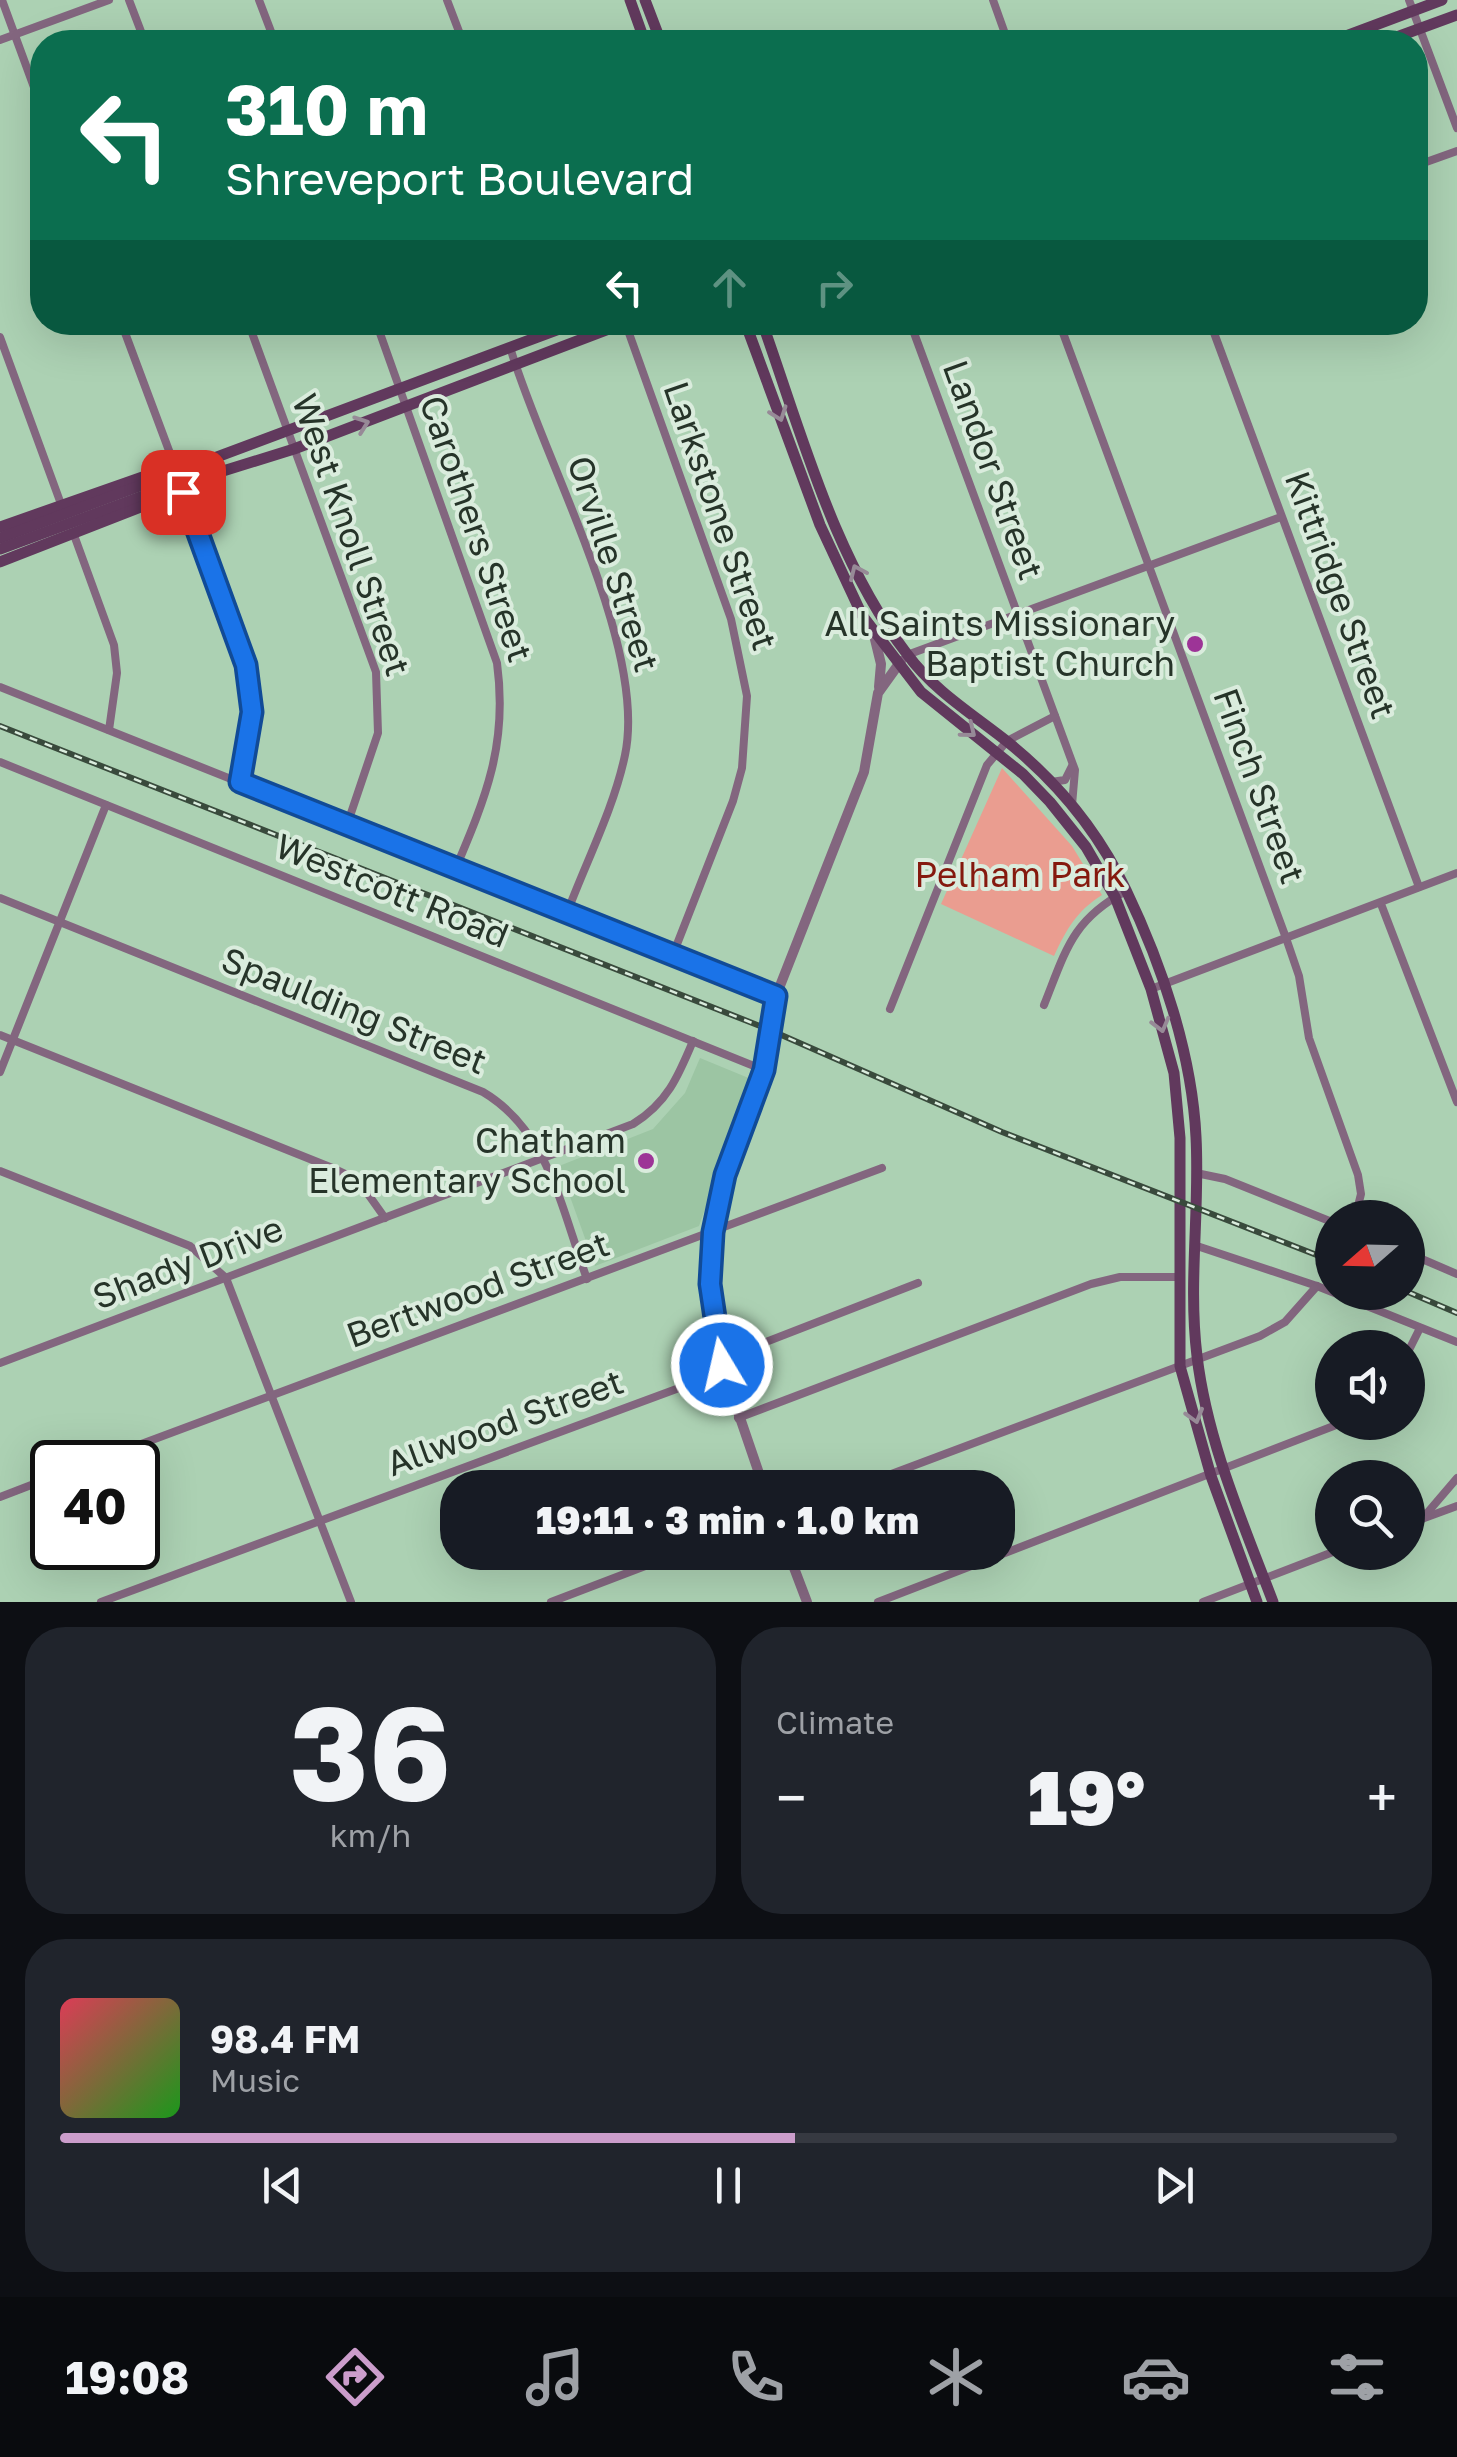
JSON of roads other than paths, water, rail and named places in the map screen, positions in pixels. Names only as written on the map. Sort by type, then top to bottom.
[{"type":"main road","points":[[630,0],[641,30]]},
{"type":"main road","points":[[645,0],[656,30]]},
{"type":"main road","points":[[1356,30],[1411,5],[1442,0]]},
{"type":"main road","points":[[1417,30],[1457,14]]},
{"type":"main road","points":[[638,21],[651,17]]},
{"type":"main road","points":[[0,538],[541,335]]},
{"type":"main road","points":[[0,549],[294,449],[595,335]]},
{"type":"main road","points":[[751,335],[808,491],[852,597],[873,630],[903,660],[1007,741],[1072,805],[1096,837],[1121,894],[1187,1071],[1196,1173],[1197,1360],[1218,1474],[1273,1602]]},
{"type":"main road","points":[[767,335],[865,591],[921,692],[1050,802],[1121,894]]},
{"type":"main road","points":[[0,527],[174,464],[232,450]]},
{"type":"main road","points":[[0,562],[183,492],[237,466]]},
{"type":"main road","points":[[808,491],[822,487]]},
{"type":"main road","points":[[1158,987],[1174,1074],[1180,1138],[1180,1366],[1257,1602]]},
{"type":"street","points":[[2,0],[30,76]]},
{"type":"street","points":[[0,40],[110,0]]},
{"type":"street","points":[[129,0],[140,30]]},
{"type":"street","points":[[260,0],[271,30]]},
{"type":"street","points":[[448,0],[459,30]]},
{"type":"street","points":[[993,0],[1004,30]]},
{"type":"street","points":[[1411,5],[1420,29]]},
{"type":"street","points":[[1428,50],[1457,128]]},
{"type":"street","points":[[1428,161],[1457,151]]},
{"type":"street","points":[[127,335],[174,464]]},
{"type":"street","name":"West Knoll Street","points":[[253,335],[376,672],[378,733],[346,825]]},
{"type":"street","name":"Carothers Street","points":[[381,335],[490,634],[502,700],[500,748],[484,802],[455,870]]},
{"type":"street","points":[[572,335],[573,344]]},
{"type":"street","name":"Larkstone Street","points":[[629,335],[731,619],[747,696],[738,784],[672,957]]},
{"type":"street","name":"Landor Street","points":[[915,335],[1077,779],[1072,805]]},
{"type":"street","name":"Finch Street","points":[[1064,335],[1286,938],[1317,1066],[1358,1175],[1360,1200]]},
{"type":"street","name":"Kittridge Street","points":[[1215,335],[1419,887]]},
{"type":"street","points":[[0,337],[61,504]]},
{"type":"street","name":"Orville Street","points":[[510,347],[622,654],[629,710],[626,754],[567,912]]},
{"type":"street","points":[[183,492],[246,665],[252,712],[240,782]]},
{"type":"street","points":[[878,694],[903,660],[1016,612],[1281,517]]},
{"type":"street","points":[[74,535],[114,645],[117,673],[109,730]]},
{"type":"street","points":[[757,1470],[722,1365],[710,1284],[713,1232],[725,1175],[764,1070],[776,996],[864,772],[881,664],[873,630]]},
{"type":"street","points":[[0,687],[776,996]]},
{"type":"street","points":[[890,1009],[987,765],[1007,741],[1054,716]]},
{"type":"street","name":"Westcott Road","points":[[0,762],[764,1070]]},
{"type":"street","points":[[1050,782],[1065,780],[1072,766]]},
{"type":"street","points":[[0,1072],[106,805]]},
{"type":"street","points":[[1158,987],[1457,873]]},
{"type":"street","points":[[1044,1005],[1073,932],[1092,911],[1121,894]]},
{"type":"street","name":"Spaulding Street","points":[[0,898],[483,1092],[510,1108],[532,1134],[544,1158],[587,1279]]},
{"type":"street","points":[[1382,904],[1457,1102]]},
{"type":"street","points":[[0,1034],[335,1169],[358,1180],[385,1218]]},
{"type":"street","name":"Shady Drive","points":[[0,1363],[633,1124],[657,1109],[674,1085],[693,1041]]},
{"type":"street","name":"Bertwood Street","points":[[153,1440],[882,1168]]},
{"type":"street","points":[[0,1171],[190,1246],[226,1278],[351,1602]]},
{"type":"street","points":[[1196,1173],[1225,1179],[1315,1215]]},
{"type":"street","points":[[1194,1245],[1315,1285]]},
{"type":"street","points":[[1425,1260],[1457,1274]]},
{"type":"street","points":[[738,1418],[1091,1284],[1120,1277],[1178,1277]]},
{"type":"street","name":"Allwood Street","points":[[101,1602],[717,1374],[727,1357],[918,1283]]},
{"type":"street","points":[[902,1470],[1197,1360],[1285,1322],[1315,1288]]},
{"type":"street","points":[[1376,1310],[1457,1342]]},
{"type":"street","points":[[878,1602],[1315,1434]]},
{"type":"street","points":[[1425,1515],[1457,1478]]},
{"type":"street","points":[[0,1497],[30,1486]]},
{"type":"street","points":[[1425,1518],[1457,1506]]},
{"type":"street","points":[[1203,1602],[1315,1559]]},
{"type":"street","points":[[551,1602],[635,1570]]},
{"type":"street","points":[[794,1570],[806,1602]]},
{"type":"railway","points":[[0,726],[770,1030],[1002,1132],[1315,1254]]},
{"type":"railway","points":[[1425,1299],[1457,1313]]},
{"type":"place","name":"All Saints Missionary Baptist Church","points":[[1195,644]]},
{"type":"place","name":"Chatham Elementary School","points":[[646,1161]]},
{"type":"park label","name":"Pelham Park","points":[[1020,875]]}]
